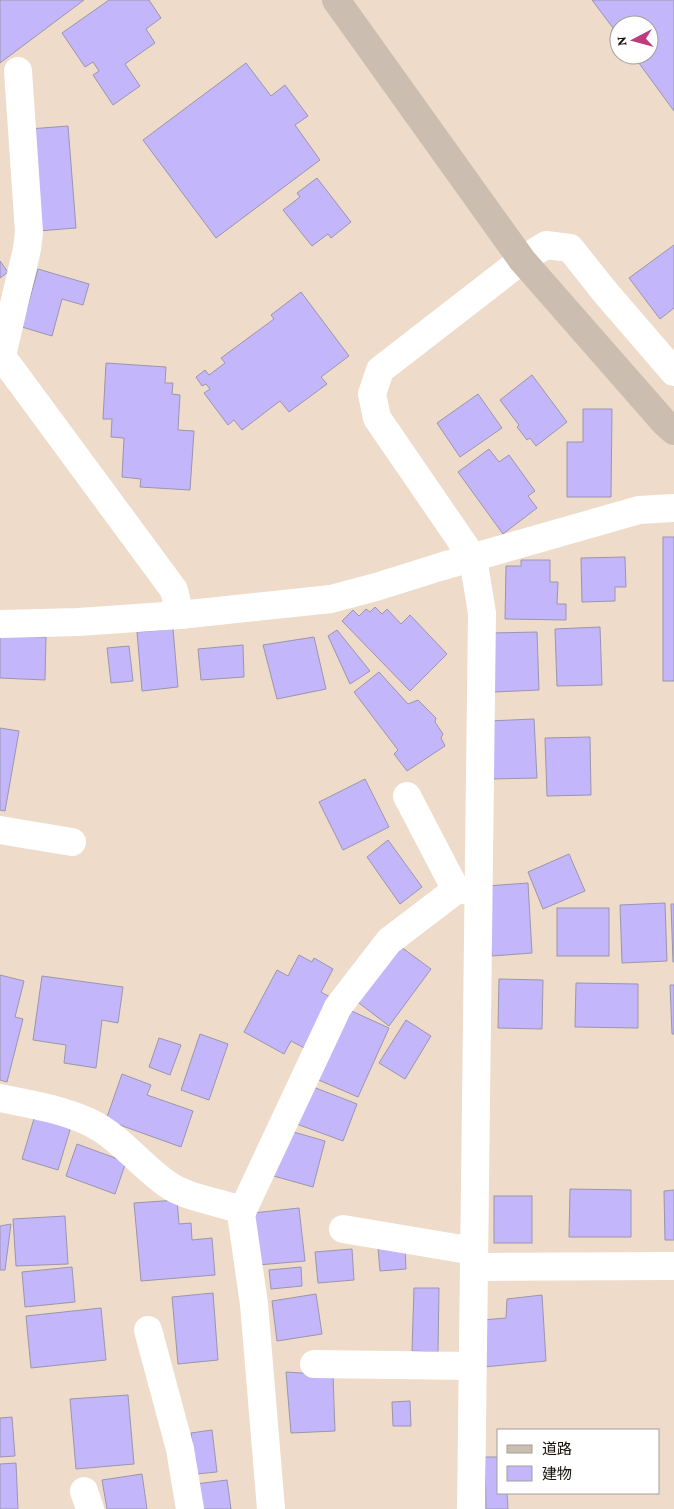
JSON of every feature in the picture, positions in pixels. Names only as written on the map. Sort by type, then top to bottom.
[{"type":"street","points":[[336,0],[522,260],[664,422],[674,430]]},
{"type":"street","points":[[18,71],[29,232],[27,250],[1,358],[174,590],[180,615]]},
{"type":"street","points":[[471,1509],[474,1259],[467,890],[482,613],[473,558],[377,418],[372,394],[380,370],[522,260],[546,244],[570,248],[604,292],[674,372]]},
{"type":"street","points":[[0,624],[78,622],[180,615],[331,599],[376,588],[639,510],[674,508]]},
{"type":"street","points":[[407,796],[467,890]]},
{"type":"street","points":[[0,830],[72,842]]},
{"type":"street","points":[[240,1214],[338,1006],[389,941],[467,890]]},
{"type":"street","points":[[0,1098],[52,1109],[90,1123],[118,1142],[168,1185],[188,1194],[235,1208],[240,1214],[254,1304],[271,1509]]},
{"type":"street","points":[[343,1230],[474,1259],[674,1266]]},
{"type":"street","points":[[148,1330],[180,1449],[190,1509]]},
{"type":"street","points":[[314,1364],[472,1366]]},
{"type":"building","points":[[0,0],[84,0],[0,63]]},
{"type":"building","points":[[109,0],[149,0],[161,18],[146,29],[155,43],[125,64],[140,86],[113,105],[93,75],[99,71],[93,62],[85,67],[62,33]]},
{"type":"building","points":[[592,0],[674,0],[674,111],[640,65],[659,65],[659,15],[609,15],[609,23]]},
{"type":"building","points":[[246,63],[271,96],[285,85],[308,116],[295,125],[320,160],[216,238],[143,140]]},
{"type":"building","points":[[68,126],[76,228],[38,231],[29,129]]},
{"type":"building","points":[[317,178],[351,222],[331,238],[328,234],[312,246],[283,210],[300,197],[297,193]]},
{"type":"building","points":[[674,245],[674,308],[660,319],[629,278]]},
{"type":"building","points":[[0,261],[8,272],[0,278]]},
{"type":"building","points":[[38,269],[89,284],[83,305],[62,299],[52,336],[22,327]]},
{"type":"building","points":[[301,292],[349,356],[321,377],[327,384],[289,412],[280,401],[242,430],[234,420],[228,425],[204,393],[210,389],[206,384],[202,386],[196,377],[205,370],[209,375],[225,363],[221,358],[274,319],[271,315]]},
{"type":"building","points":[[106,363],[166,367],[165,383],[173,383],[172,394],[180,395],[178,430],[194,431],[190,490],[140,487],[141,479],[122,477],[124,438],[111,437],[112,419],[103,419]]},
{"type":"building","points":[[532,375],[567,422],[536,446],[530,438],[527,440],[517,427],[519,425],[500,400]]},
{"type":"building","points":[[478,394],[502,428],[460,457],[437,423]]},
{"type":"building","points":[[583,409],[612,409],[611,497],[567,497],[567,442],[583,442]]},
{"type":"building","points":[[489,449],[499,462],[509,455],[535,491],[528,496],[537,508],[503,534],[458,472]]},
{"type":"building","points":[[663,537],[674,537],[674,681],[663,681]]},
{"type":"building","points":[[625,557],[626,587],[615,587],[615,601],[582,602],[581,558]]},
{"type":"building","points":[[521,560],[550,560],[550,582],[558,582],[557,604],[566,604],[566,620],[505,619],[506,566],[521,566]]},
{"type":"building","points":[[375,607],[382,614],[387,609],[401,624],[410,615],[447,654],[410,691],[342,621],[353,610],[359,616],[366,609],[370,612]]},
{"type":"building","points":[[600,627],[602,685],[557,686],[555,629]]},
{"type":"building","points":[[173,629],[178,687],[142,691],[137,632]]},
{"type":"building","points":[[337,630],[370,671],[350,684],[328,636]]},
{"type":"building","points":[[537,632],[539,690],[494,692],[492,633]]},
{"type":"building","points":[[0,636],[46,637],[45,680],[0,678]]},
{"type":"building","points":[[314,637],[326,689],[277,699],[263,645]]},
{"type":"building","points":[[243,645],[244,677],[201,680],[198,649]]},
{"type":"building","points":[[129,646],[133,681],[111,683],[107,648]]},
{"type":"building","points":[[379,672],[408,704],[418,700],[436,718],[435,722],[443,734],[441,738],[445,746],[407,771],[394,754],[398,750],[354,692]]},
{"type":"building","points":[[534,719],[537,778],[491,779],[489,721]]},
{"type":"building","points":[[0,728],[19,731],[5,811],[0,810]]},
{"type":"building","points":[[590,737],[591,795],[547,796],[545,738]]},
{"type":"building","points":[[365,779],[389,827],[343,850],[319,802]]},
{"type":"building","points":[[388,840],[422,887],[400,904],[367,857]]},
{"type":"building","points":[[569,854],[585,891],[543,909],[528,872]]},
{"type":"building","points":[[528,883],[532,953],[492,956],[487,886]]},
{"type":"building","points":[[665,903],[667,961],[622,963],[620,905]]},
{"type":"building","points":[[671,904],[674,904],[674,962],[673,962]]},
{"type":"building","points":[[557,908],[609,908],[609,956],[557,956]]},
{"type":"building","points":[[397,944],[431,969],[389,1026],[355,1000]]},
{"type":"building","points":[[299,955],[312,962],[314,958],[333,969],[321,992],[339,1002],[312,1052],[291,1041],[284,1054],[244,1032],[277,970],[288,976]]},
{"type":"building","points":[[0,975],[24,981],[15,1017],[23,1019],[7,1082],[0,1080]]},
{"type":"building","points":[[42,976],[123,987],[118,1023],[102,1020],[96,1068],[64,1063],[66,1045],[33,1040]]},
{"type":"building","points":[[499,979],[543,980],[542,1029],[498,1028]]},
{"type":"building","points":[[576,983],[638,984],[638,1028],[575,1027]]},
{"type":"building","points":[[670,985],[674,985],[674,1034],[672,1034]]},
{"type":"building","points":[[345,1008],[389,1028],[358,1097],[314,1078]]},
{"type":"building","points":[[406,1020],[431,1036],[405,1079],[379,1063]]},
{"type":"building","points":[[200,1034],[228,1044],[209,1100],[181,1090]]},
{"type":"building","points":[[159,1038],[181,1045],[170,1075],[149,1067]]},
{"type":"building","points":[[122,1074],[151,1085],[147,1095],[193,1111],[181,1147],[106,1120]]},
{"type":"building","points":[[308,1085],[357,1104],[343,1141],[294,1123]]},
{"type":"building","points":[[36,1112],[72,1123],[58,1170],[22,1159]]},
{"type":"building","points":[[283,1129],[325,1141],[313,1187],[270,1175]]},
{"type":"building","points":[[77,1144],[126,1162],[115,1194],[66,1176]]},
{"type":"building","points":[[570,1189],[631,1190],[631,1237],[569,1237]]},
{"type":"building","points":[[674,1190],[674,1240],[665,1240],[664,1191]]},
{"type":"building","points":[[494,1196],[532,1196],[532,1243],[494,1243]]},
{"type":"building","points":[[177,1200],[179,1224],[191,1223],[192,1240],[212,1238],[215,1275],[141,1281],[134,1203]]},
{"type":"building","points":[[299,1208],[305,1261],[258,1265],[253,1213]]},
{"type":"building","points":[[65,1216],[68,1264],[16,1266],[13,1219]]},
{"type":"building","points":[[11,1224],[5,1270],[0,1270],[0,1226]]},
{"type":"building","points":[[405,1246],[406,1269],[380,1271],[378,1248]]},
{"type":"building","points":[[352,1249],[354,1280],[318,1283],[315,1252]]},
{"type":"building","points":[[72,1267],[75,1302],[25,1307],[22,1272]]},
{"type":"building","points":[[301,1267],[302,1286],[271,1289],[269,1270]]},
{"type":"building","points":[[414,1288],[439,1288],[438,1352],[412,1351]]},
{"type":"building","points":[[213,1293],[218,1360],[178,1364],[172,1297]]},
{"type":"building","points":[[316,1294],[322,1334],[277,1341],[272,1301]]},
{"type":"building","points":[[542,1295],[546,1361],[484,1367],[482,1320],[506,1318],[507,1299]]},
{"type":"building","points":[[101,1308],[106,1360],[31,1368],[26,1316]]},
{"type":"building","points":[[286,1372],[333,1375],[335,1431],[291,1433]]},
{"type":"building","points":[[128,1395],[134,1464],[76,1469],[70,1399]]},
{"type":"building","points":[[410,1401],[411,1426],[393,1426],[392,1402]]},
{"type":"building","points":[[12,1417],[15,1456],[0,1457],[0,1418]]},
{"type":"building","points":[[212,1430],[217,1472],[196,1474],[191,1433]]},
{"type":"building","points":[[485,1457],[497,1457],[497,1494],[507,1494],[508,1509],[486,1509]]},
{"type":"building","points":[[16,1463],[18,1509],[0,1509],[0,1464]]},
{"type":"building","points":[[142,1474],[147,1509],[107,1509],[102,1480]]},
{"type":"building","points":[[227,1480],[231,1509],[199,1509],[196,1484]]}]
